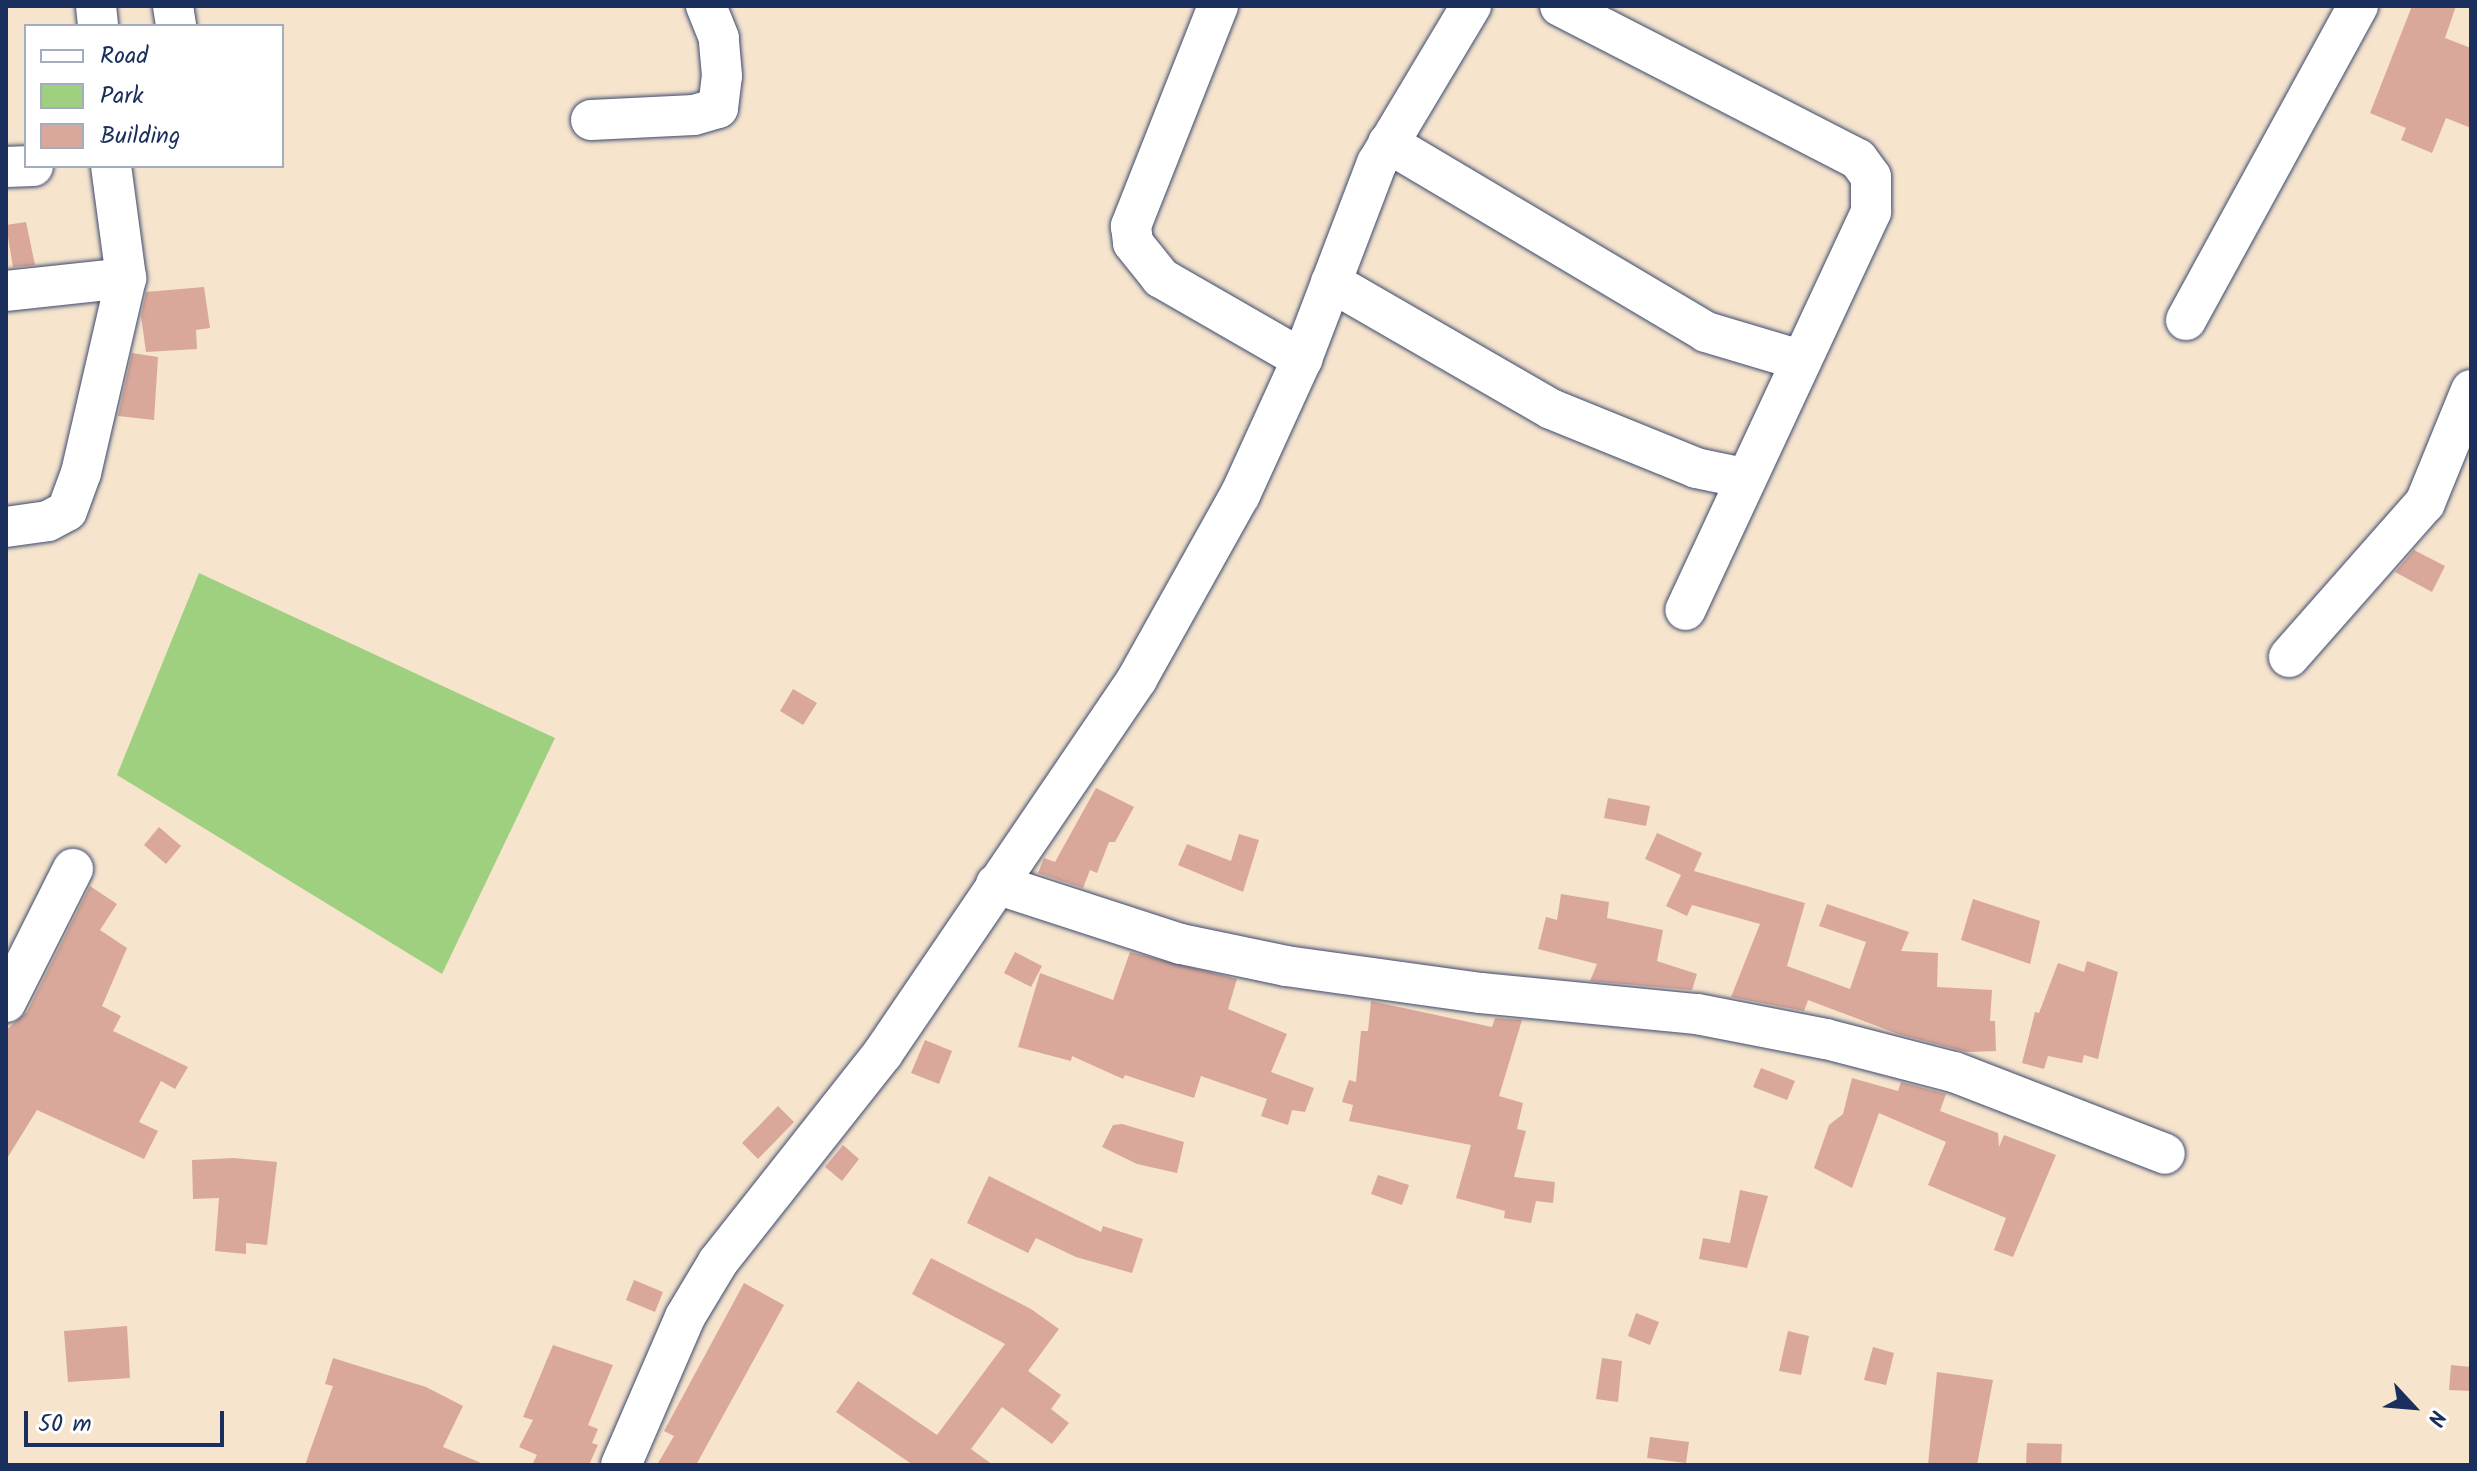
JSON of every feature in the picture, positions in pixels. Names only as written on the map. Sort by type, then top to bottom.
[{"type":"street","points":[[591,120],[694,115],[718,108],[722,76],[719,38],[706,6]]},
{"type":"street","points":[[1218,6],[1131,226],[1133,243],[1161,278],[1302,359]]},
{"type":"street","points":[[621,1465],[685,1317],[718,1262],[883,1053],[1144,667],[1218,539],[1302,359],[1388,143],[1471,6]]},
{"type":"street","points":[[1560,6],[1866,167],[1874,195],[1871,212],[1744,478],[1685,610]]},
{"type":"street","points":[[2186,320],[2358,6]]},
{"type":"street","points":[[1388,143],[1706,332],[1800,360]]},
{"type":"street","points":[[6,527],[48,521],[67,511],[109,361],[126,278],[111,168]]},
{"type":"street","points":[[6,291],[126,278]]},
{"type":"street","points":[[1331,282],[1551,409],[1696,468],[1744,478]]},
{"type":"street","points":[[2289,657],[2425,503],[2471,390]]},
{"type":"street","points":[[6,1002],[73,869]]},
{"type":"street","points":[[996,884],[1181,944],[1286,966],[1481,993],[1697,1014],[1826,1039],[1954,1072],[2165,1154]]},
{"type":"green space","points":[[199,573],[555,738],[442,974],[117,775]]},
{"type":"building","points":[[2412,6],[2456,6],[2445,38],[2471,48],[2471,128],[2446,118],[2432,153],[2401,140],[2406,128],[2370,113]]},
{"type":"building","points":[[26,222],[35,265],[13,267],[6,225]]},
{"type":"building","points":[[204,287],[210,328],[196,330],[197,349],[146,352],[141,316],[146,292]]},
{"type":"building","points":[[132,353],[158,357],[154,420],[118,416]]},
{"type":"building","points":[[2414,550],[2445,566],[2432,592],[2395,572]]},
{"type":"building","points":[[793,689],[817,703],[803,725],[780,711]]},
{"type":"building","points":[[1096,788],[1134,807],[1115,842],[1109,842],[1097,873],[1090,870],[1083,888],[1038,873],[1044,858],[1055,862]]},
{"type":"building","points":[[1608,798],[1650,806],[1646,826],[1604,818]]},
{"type":"building","points":[[159,827],[181,846],[166,864],[144,845]]},
{"type":"building","points":[[1657,833],[1702,853],[1694,871],[1805,903],[1787,966],[1850,989],[1866,942],[1819,926],[1827,904],[1909,932],[1901,951],[1938,953],[1937,987],[1992,990],[1990,1021],[1995,1021],[1996,1051],[1967,1052],[1898,1034],[1808,1000],[1804,1011],[1731,997],[1760,924],[1692,905],[1687,916],[1666,906],[1681,875],[1645,859]]},
{"type":"building","points":[[1239,834],[1259,840],[1243,892],[1178,865],[1187,844],[1231,861]]},
{"type":"building","points":[[90,886],[117,904],[100,930],[127,948],[102,1006],[121,1016],[113,1031],[188,1067],[175,1089],[161,1081],[139,1122],[158,1131],[144,1159],[37,1110],[6,1160],[6,1030],[27,1012]]},
{"type":"building","points":[[1561,894],[1609,902],[1607,918],[1663,930],[1657,961],[1697,974],[1692,990],[1590,981],[1597,964],[1538,949],[1546,917],[1557,920]]},
{"type":"building","points":[[1973,899],[2040,921],[2030,964],[1961,940]]},
{"type":"building","points":[[1015,952],[1042,966],[1031,987],[1004,973]]},
{"type":"building","points":[[1130,952],[1237,979],[1228,1009],[1287,1034],[1271,1072],[1314,1088],[1305,1112],[1292,1110],[1288,1125],[1261,1116],[1267,1099],[1201,1076],[1194,1098],[1125,1075],[1123,1079],[1072,1056],[1071,1061],[1018,1047],[1040,973],[1113,1000]]},
{"type":"building","points":[[2087,961],[2118,972],[2098,1059],[2084,1055],[2082,1063],[2048,1056],[2044,1069],[2022,1063],[2035,1012],[2039,1013],[2058,963],[2084,972]]},
{"type":"building","points":[[1371,1001],[1492,1027],[1495,1018],[1522,1020],[1499,1096],[1523,1103],[1517,1129],[1526,1131],[1514,1177],[1555,1182],[1553,1203],[1536,1201],[1531,1223],[1504,1218],[1505,1211],[1456,1198],[1471,1145],[1349,1121],[1353,1105],[1342,1102],[1349,1080],[1356,1082],[1361,1031],[1368,1031]]},
{"type":"building","points":[[925,1040],[952,1051],[939,1084],[911,1073]]},
{"type":"building","points":[[1761,1068],[1795,1081],[1787,1100],[1753,1087]]},
{"type":"building","points":[[1852,1078],[1898,1091],[1901,1082],[1946,1094],[1940,1111],[1998,1133],[1999,1147],[2004,1135],[2056,1155],[2013,1257],[1994,1250],[2006,1218],[1928,1185],[1946,1142],[1879,1113],[1852,1188],[1814,1168],[1829,1125],[1843,1114]]},
{"type":"building","points":[[778,1106],[794,1122],[758,1159],[742,1143]]},
{"type":"building","points":[[1122,1124],[1184,1142],[1177,1173],[1137,1164],[1102,1147],[1113,1125]]},
{"type":"building","points":[[843,1145],[859,1159],[842,1181],[825,1167]]},
{"type":"building","points":[[234,1158],[277,1162],[267,1245],[246,1243],[246,1254],[215,1251],[219,1198],[193,1199],[192,1160]]},
{"type":"building","points":[[1378,1175],[1409,1185],[1402,1205],[1371,1194]]},
{"type":"building","points":[[989,1176],[1101,1232],[1103,1226],[1143,1239],[1132,1273],[1076,1257],[1036,1238],[1028,1253],[967,1223]]},
{"type":"building","points":[[1740,1190],[1768,1196],[1747,1268],[1699,1259],[1703,1238],[1730,1243]]},
{"type":"building","points":[[931,1258],[1031,1309],[1059,1329],[1028,1371],[1061,1395],[1051,1409],[1069,1423],[1052,1444],[1002,1407],[971,1449],[993,1465],[913,1465],[836,1412],[858,1381],[937,1435],[1005,1344],[912,1294]]},
{"type":"building","points":[[634,1280],[663,1292],[655,1312],[626,1300]]},
{"type":"building","points":[[744,1283],[784,1305],[696,1465],[657,1465],[674,1436],[664,1431]]},
{"type":"building","points":[[1636,1313],[1659,1322],[1650,1345],[1628,1336]]},
{"type":"building","points":[[127,1326],[130,1378],[68,1382],[64,1331]]},
{"type":"building","points":[[1788,1331],[1809,1336],[1801,1375],[1779,1371]]},
{"type":"building","points":[[553,1345],[613,1365],[588,1425],[598,1429],[592,1443],[598,1445],[589,1465],[532,1465],[537,1455],[519,1447],[533,1420],[523,1417]]},
{"type":"building","points":[[1873,1347],[1894,1353],[1886,1385],[1864,1380]]},
{"type":"building","points":[[333,1358],[426,1387],[463,1406],[443,1447],[486,1465],[305,1465],[333,1386],[325,1384]]},
{"type":"building","points":[[1602,1358],[1622,1361],[1618,1402],[1596,1399]]},
{"type":"building","points":[[2451,1365],[2471,1367],[2471,1391],[2449,1390]]},
{"type":"building","points":[[1937,1372],[1993,1380],[1977,1465],[1928,1465]]},
{"type":"building","points":[[1650,1437],[1689,1442],[1686,1463],[1647,1458]]},
{"type":"building","points":[[2027,1443],[2062,1444],[2061,1465],[2026,1465]]}]
